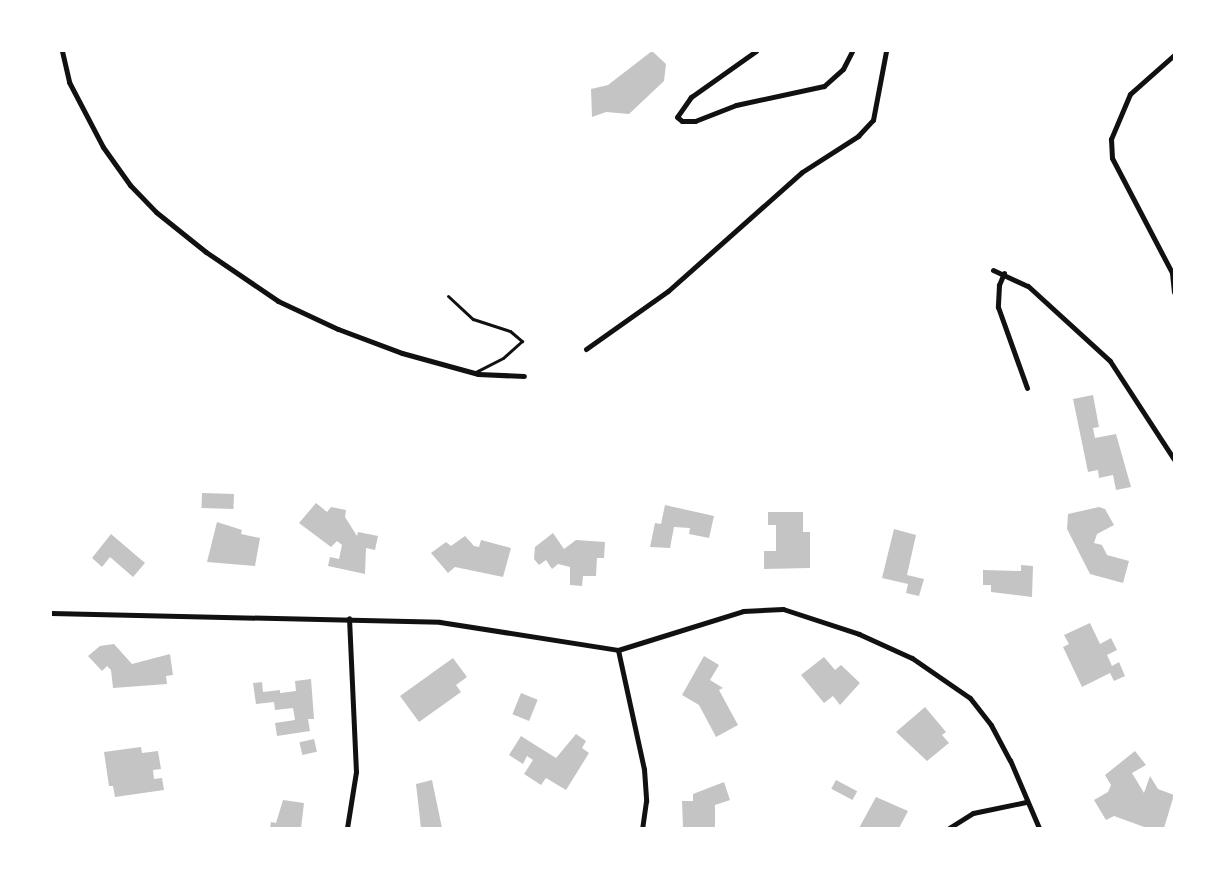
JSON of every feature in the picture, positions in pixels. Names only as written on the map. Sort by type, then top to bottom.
[{"type":"street","points":[[62,51],[69,82],[103,147],[130,185],[156,212],[206,252],[278,302],[402,353],[474,373],[524,376]]},
{"type":"street","points":[[756,51],[691,97],[677,117],[695,121],[736,105],[824,86],[843,69],[852,51]]},
{"type":"street","points":[[586,349],[668,291],[802,172],[858,136],[873,120],[886,51]]},
{"type":"street","points":[[1174,55],[1130,94],[1111,139],[1112,158],[1172,273],[1174,292]]},
{"type":"street","points":[[993,270],[1004,273],[1028,286],[1110,361],[1174,459]]},
{"type":"street","points":[[1004,273],[999,285],[998,307],[1027,388]]},
{"type":"street","points":[[51,614],[349,618],[451,623],[618,650],[684,633],[733,614],[765,608],[783,609],[848,630],[912,658],[970,698],[996,734],[1039,828]]},
{"type":"street","points":[[347,828],[356,772],[349,618]]},
{"type":"street","points":[[618,650],[644,769],[646,801],[642,828]]},
{"type":"street","points":[[949,828],[973,813],[1026,802]]},
{"type":"lane","points":[[448,296],[473,319],[510,331],[522,341],[503,358],[474,373]]},
{"type":"building","points":[[652,51],[666,64],[664,81],[629,114],[606,112],[592,117],[591,89],[608,85]]},
{"type":"building","points":[[1093,395],[1099,427],[1093,428],[1095,438],[1116,434],[1131,487],[1116,490],[1113,475],[1099,478],[1098,470],[1088,472],[1073,399]]},
{"type":"building","points":[[202,493],[234,494],[233,509],[201,508]]},
{"type":"building","points":[[316,503],[327,512],[331,507],[346,510],[345,517],[357,536],[358,532],[378,536],[375,550],[366,548],[365,574],[328,566],[330,557],[339,559],[342,545],[337,541],[331,547],[299,523]]},
{"type":"building","points":[[665,505],[714,516],[709,538],[689,534],[690,528],[674,527],[670,548],[650,547],[655,523],[661,524]]},
{"type":"building","points":[[1099,507],[1105,509],[1114,525],[1097,534],[1094,543],[1102,545],[1107,555],[1129,561],[1123,583],[1090,574],[1067,529],[1068,514]]},
{"type":"building","points":[[768,512],[803,512],[803,532],[810,532],[810,568],[764,569],[764,551],[776,551],[776,525],[768,525]]},
{"type":"building","points":[[217,522],[242,530],[241,534],[260,538],[255,566],[207,562]]},
{"type":"building","points":[[894,529],[916,535],[907,575],[924,579],[919,596],[906,593],[908,584],[882,578]]},
{"type":"building","points":[[553,533],[564,549],[576,540],[605,542],[604,558],[597,558],[596,576],[583,576],[582,586],[570,585],[570,567],[558,564],[552,569],[546,560],[539,565],[534,559],[535,547]]},
{"type":"building","points":[[111,534],[145,563],[133,577],[110,557],[102,567],[92,558]]},
{"type":"building","points":[[465,536],[474,546],[479,547],[481,540],[511,548],[503,577],[455,567],[448,573],[431,553],[446,542],[451,546]]},
{"type":"building","points":[[1021,565],[1033,566],[1032,597],[991,592],[991,585],[983,585],[983,570],[1021,571]]},
{"type":"building","points":[[1090,623],[1100,644],[1111,638],[1117,650],[1107,655],[1112,666],[1119,662],[1125,676],[1114,681],[1110,673],[1082,687],[1063,647],[1069,644],[1064,635]]},
{"type":"building","points":[[114,644],[132,664],[170,654],[173,675],[166,676],[167,684],[113,688],[111,670],[107,666],[102,671],[88,656],[100,646]]},
{"type":"building","points":[[704,656],[719,665],[710,680],[723,688],[719,690],[738,725],[716,737],[699,705],[682,695]]},
{"type":"building","points":[[824,657],[835,670],[841,665],[860,683],[840,705],[833,696],[824,703],[801,675]]},
{"type":"building","points":[[453,658],[467,677],[456,685],[461,692],[419,722],[400,696]]},
{"type":"building","points":[[311,679],[314,719],[308,719],[310,731],[277,736],[275,723],[295,720],[293,708],[275,710],[274,702],[256,704],[253,683],[262,682],[263,692],[280,690],[280,693],[296,691],[295,681]]},
{"type":"building","points":[[521,693],[538,700],[529,721],[512,714]]},
{"type":"building","points":[[925,707],[946,732],[942,735],[949,743],[927,761],[896,732]]},
{"type":"building","points":[[576,734],[586,741],[582,748],[589,753],[566,790],[546,778],[541,785],[524,774],[533,760],[527,756],[523,764],[509,755],[521,736],[556,758]]},
{"type":"building","points":[[314,739],[317,752],[302,755],[299,742]]},
{"type":"building","points":[[141,747],[142,753],[158,751],[161,769],[153,770],[154,779],[162,778],[164,790],[115,797],[113,786],[109,786],[104,752]]},
{"type":"building","points":[[1135,751],[1146,765],[1132,773],[1144,793],[1150,776],[1158,789],[1174,795],[1164,828],[1147,828],[1114,816],[1106,820],[1094,800],[1108,792],[1111,785],[1105,775]]},
{"type":"building","points":[[432,780],[442,828],[421,828],[416,784]]},
{"type":"building","points":[[836,780],[857,791],[852,800],[831,789]]},
{"type":"building","points":[[724,782],[730,800],[715,805],[715,828],[683,828],[682,801],[693,801],[693,794]]},
{"type":"building","points":[[876,797],[908,811],[899,828],[859,828]]},
{"type":"building","points":[[283,800],[304,803],[301,828],[270,828],[271,822],[276,823]]}]
